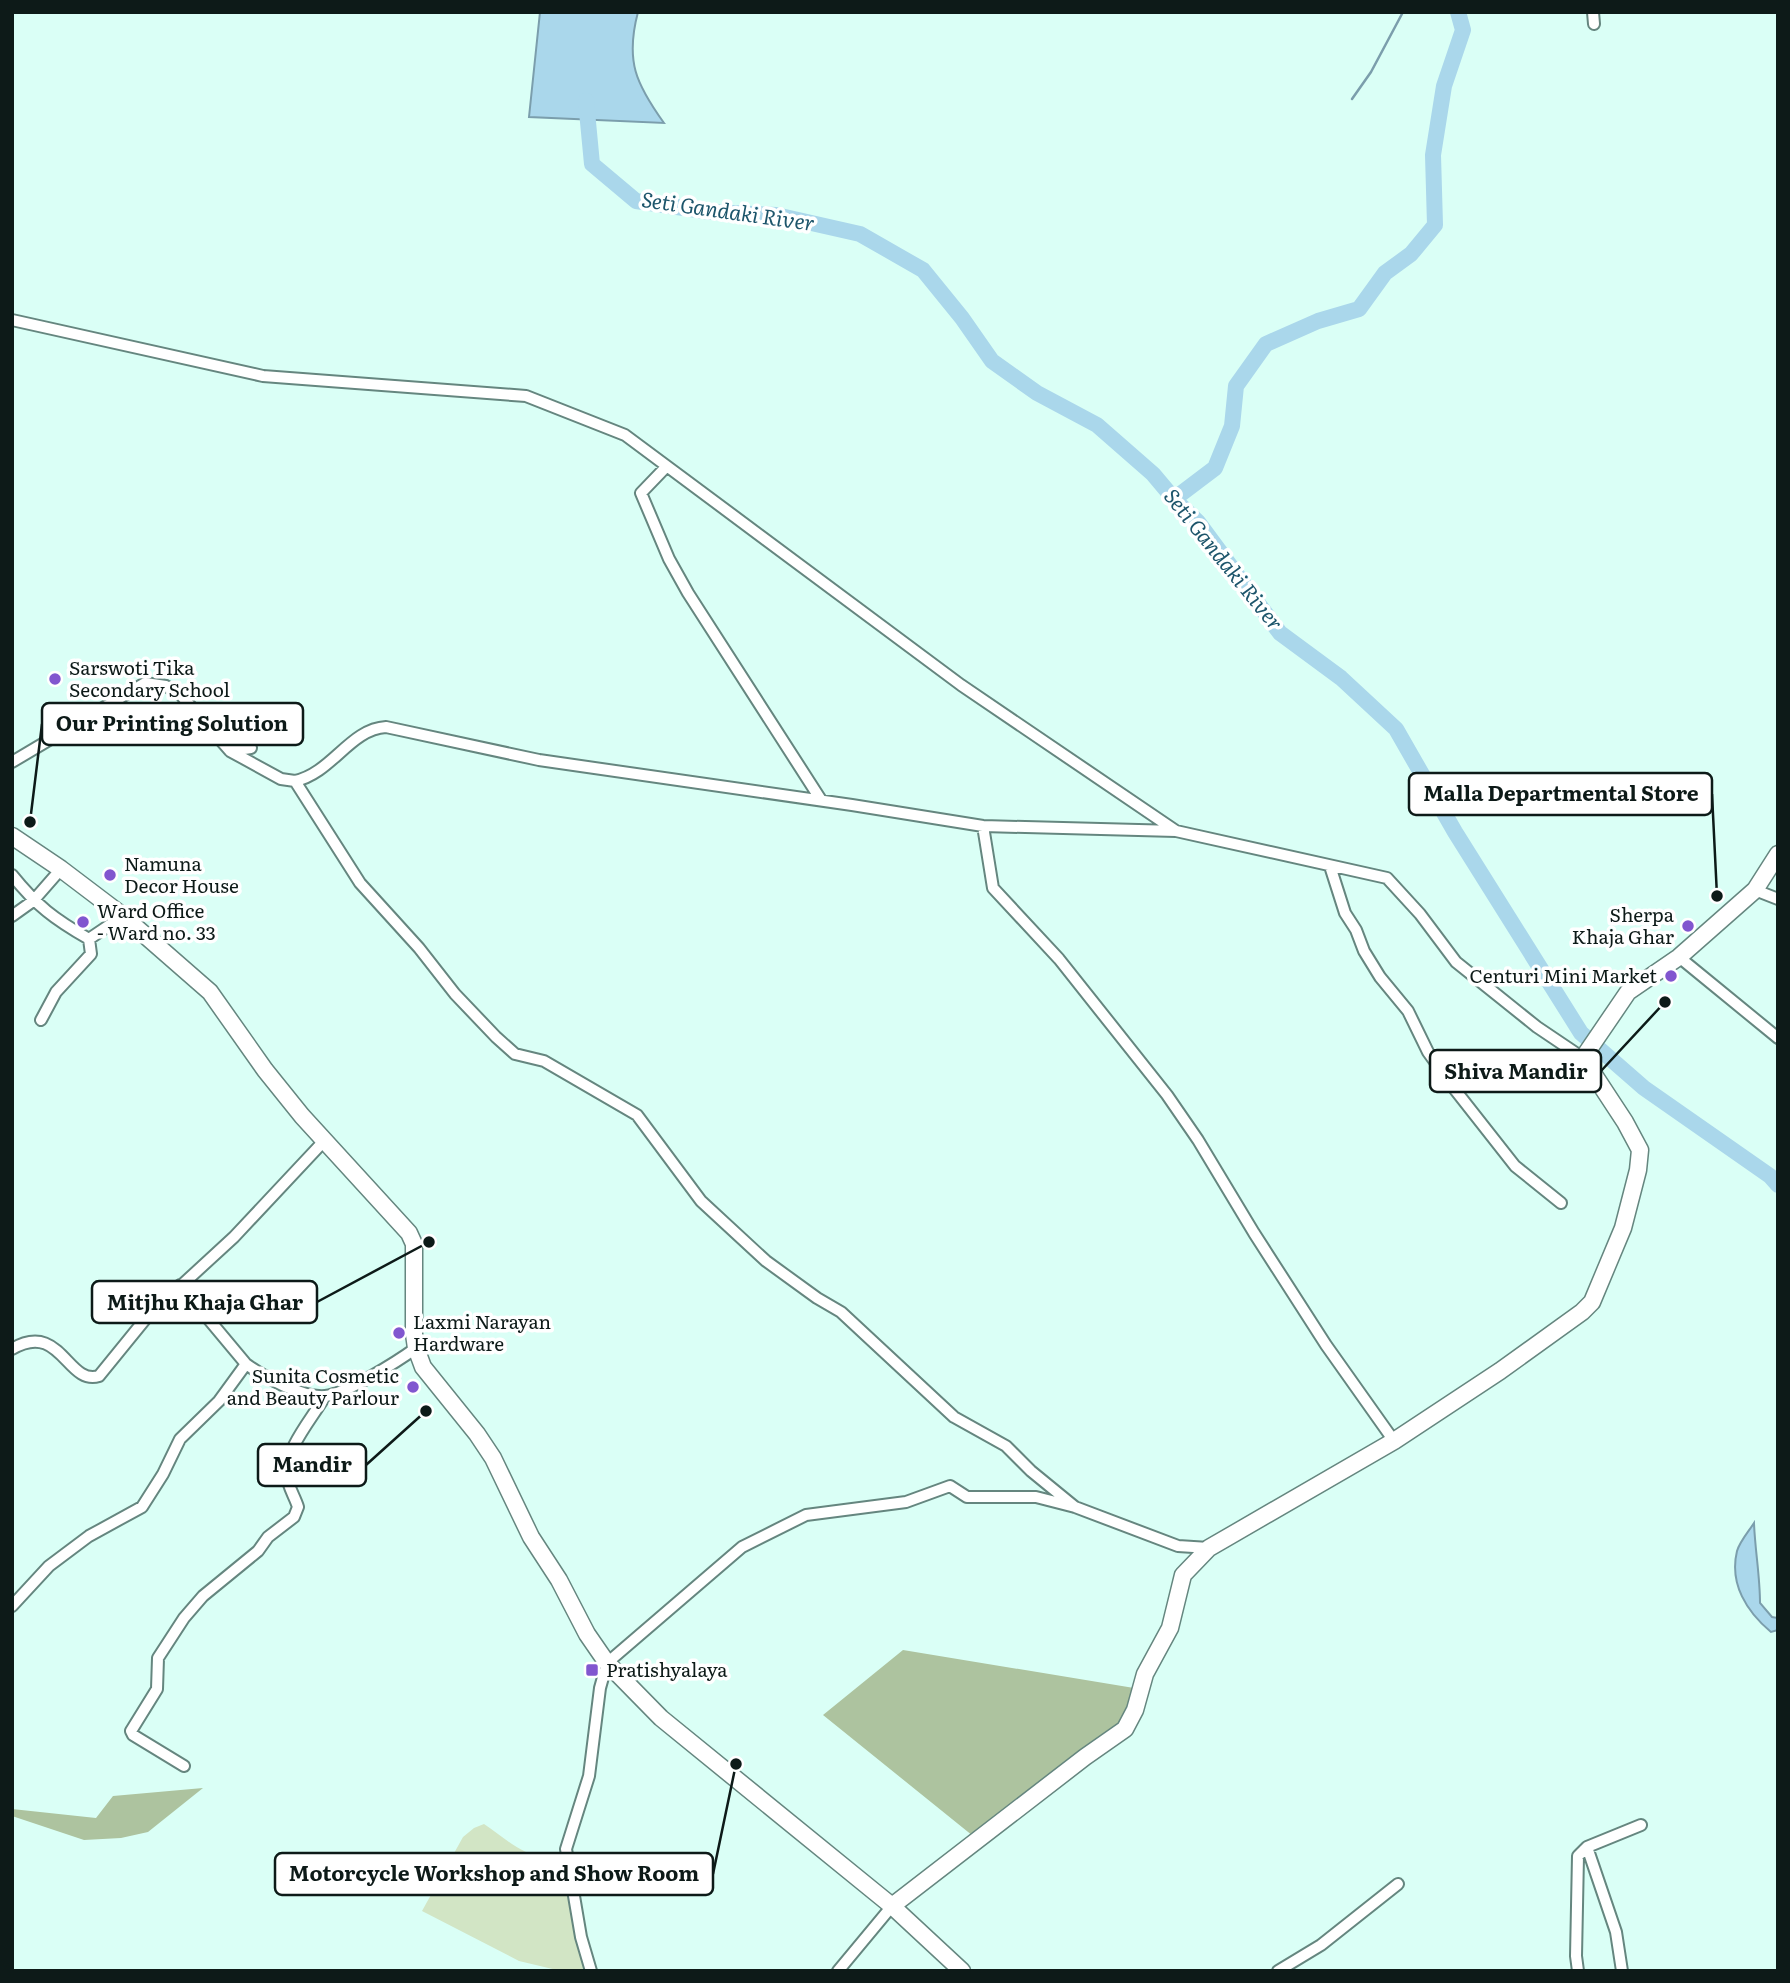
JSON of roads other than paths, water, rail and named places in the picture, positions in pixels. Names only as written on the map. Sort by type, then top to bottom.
[{"type":"main road","points":[[12,836],[123,916],[210,992],[265,1070],[324,1141],[413,1239],[413,1318],[416,1348],[427,1372],[493,1458],[531,1537],[607,1663],[661,1718],[892,1906],[962,1971]]},
{"type":"main road","points":[[892,1906],[1125,1729],[1135,1710],[1145,1674],[1170,1628],[1182,1575],[1209,1548],[1394,1441],[1500,1371],[1592,1302],[1623,1228],[1638,1170],[1640,1150],[1583,1058],[1628,992],[1679,957],[1755,890],[1778,854]]},
{"type":"street","points":[[1593,12],[1594,24]]},
{"type":"street","points":[[12,320],[262,376],[526,396],[625,435],[961,685],[1176,831]]},
{"type":"street","points":[[666,467],[641,492],[669,559],[821,800]]},
{"type":"street","points":[[12,762],[145,684],[166,686],[180,694],[230,751],[281,779],[295,781],[320,771],[365,732],[386,727],[539,760],[983,826],[1176,831],[1387,878],[1420,914],[1456,961],[1538,1027],[1583,1058]]},
{"type":"street","points":[[230,751],[251,748]]},
{"type":"street","points":[[295,781],[360,883],[496,1038],[515,1054],[544,1061],[637,1115],[701,1200],[766,1261],[841,1312],[954,1417],[1006,1446],[1074,1507]]},
{"type":"street","points":[[983,826],[993,888],[1059,959],[1167,1095],[1326,1345],[1394,1441]]},
{"type":"street","points":[[1330,866],[1345,913],[1354,926],[1368,959],[1405,1006],[1428,1052],[1515,1166],[1561,1203]]},
{"type":"street","points":[[12,916],[33,901],[61,869]]},
{"type":"street","points":[[12,875],[33,901],[61,923],[89,939]]},
{"type":"street","points":[[1755,890],[1778,900]]},
{"type":"street","points":[[89,939],[123,916]]},
{"type":"street","points":[[41,1020],[56,992],[91,954],[89,939]]},
{"type":"street","points":[[1679,957],[1778,1038]]},
{"type":"street","points":[[12,1349],[24,1342],[42,1342],[85,1376],[99,1376],[147,1317],[234,1237],[324,1141]]},
{"type":"street","points":[[180,1286],[246,1364],[265,1377],[292,1389],[325,1396],[373,1375],[416,1348]]},
{"type":"street","points":[[12,1606],[49,1566],[89,1536],[142,1507],[163,1474],[180,1439],[219,1401],[246,1364]]},
{"type":"street","points":[[184,1766],[133,1735],[131,1731],[157,1689],[158,1658],[172,1634],[203,1596],[294,1517],[298,1507],[287,1478],[288,1460],[299,1436],[325,1396]]},
{"type":"street","points":[[591,1971],[581,1937],[566,1849],[589,1776],[600,1688],[607,1663],[743,1547],[806,1515],[906,1502],[950,1486],[967,1497],[1036,1497],[1074,1507],[1178,1546],[1209,1548]]},
{"type":"street","points":[[1578,1971],[1578,1856],[1587,1847],[1640,1825]]},
{"type":"street","points":[[1587,1847],[1616,1932],[1622,1971]]},
{"type":"street","points":[[1278,1971],[1321,1945],[1398,1884]]},
{"type":"street","points":[[838,1971],[892,1906]]},
{"type":"water","points":[[540,12],[638,12],[633,45],[636,71],[646,96],[664,123],[529,117]]},
{"type":"water","points":[[1754,1523],[1760,1603],[1772,1617],[1778,1618],[1778,1630],[1771,1632],[1754,1616],[1742,1596],[1736,1575],[1737,1551]]},
{"type":"waterway","points":[[1352,99],[1371,72],[1403,12]]},
{"type":"waterway","points":[[1174,499],[1215,468],[1232,426],[1236,386],[1266,344],[1318,321],[1359,309],[1385,273],[1411,254],[1435,225],[1433,155],[1444,86],[1463,30],[1458,12]]},
{"type":"waterway","name":"Seti Gandaki River","points":[[586,101],[592,164],[636,201],[711,212],[776,215],[860,234],[923,270],[992,361],[1037,393],[1097,425],[1153,474],[1198,522],[1280,633],[1341,678],[1396,729],[1455,832],[1581,1033],[1644,1088],[1770,1176],[1778,1185]]},
{"type":"place","name":"Sarswoti Tika Secondary School","points":[[55,679]]},
{"type":"place","name":"Our Printing Solution","points":[[30,822]]},
{"type":"place","name":"Namuna Decor House","points":[[110,875]]},
{"type":"place","name":"Malla Departmental Store","points":[[1717,896]]},
{"type":"place","name":"Ward Office - Ward no. 33","points":[[83,922]]},
{"type":"place","name":"Sherpa Khaja Ghar","points":[[1688,926]]},
{"type":"place","name":"Centuri Mini Market","points":[[1671,976]]},
{"type":"place","name":"Shiva Mandir","points":[[1665,1002]]},
{"type":"place","name":"Mitjhu Khaja Ghar","points":[[429,1242]]},
{"type":"place","name":"Laxmi Narayan Hardware","points":[[399,1333]]},
{"type":"place","name":"Sunita Cosmetic and Beauty Parlour","points":[[413,1387]]},
{"type":"place","name":"Mandir","points":[[426,1411]]},
{"type":"place","name":"Pratishyalaya","points":[[592,1670]]},
{"type":"place","name":"Motorcycle Workshop and Show Room","points":[[736,1764]]}]
